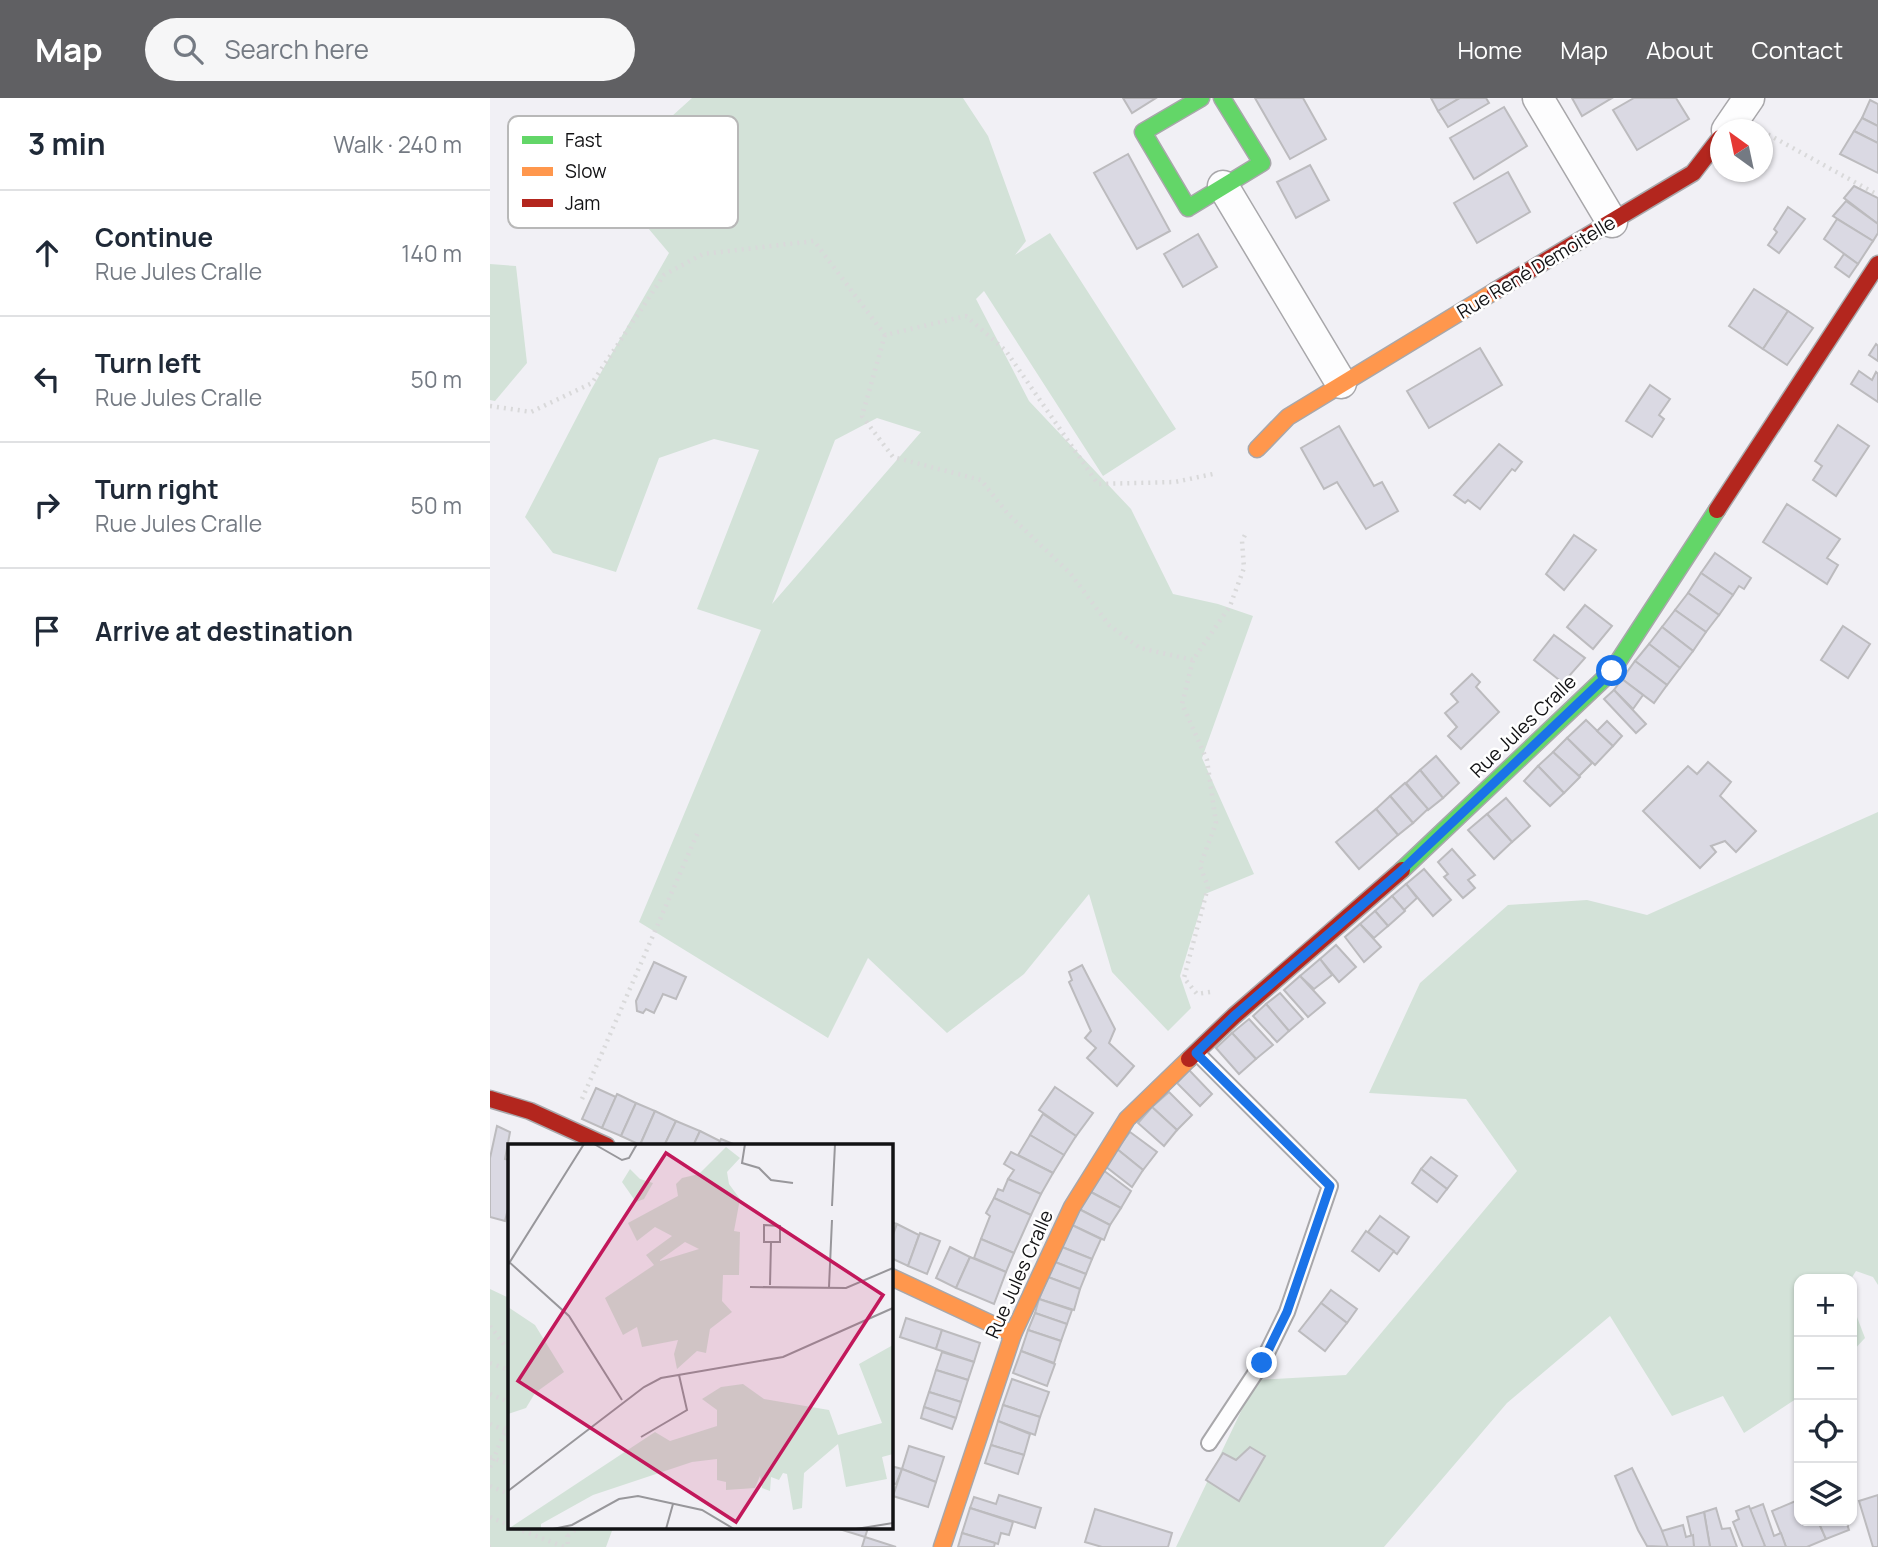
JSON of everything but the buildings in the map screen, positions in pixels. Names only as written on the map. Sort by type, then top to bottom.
[{"type":"street","points":[[1201,98],[1143,132],[1188,208],[1262,163],[1222,98]]},
{"type":"street","points":[[1538,98],[1612,222]]},
{"type":"street","points":[[1735,119],[1749,98]]},
{"type":"street","name":"Rue René Demoitelle","points":[[1257,449],[1288,417],[1693,173],[1710,151]]},
{"type":"street","points":[[1223,186],[1341,383]]},
{"type":"street","name":"Rue Jules Cralle","points":[[942,1547],[1013,1334],[1072,1207],[1127,1119],[1245,1007],[1400,872],[1612,671],[1878,264]]},
{"type":"street","points":[[490,1099],[530,1111],[603,1144]]},
{"type":"street","points":[[892,1277],[1013,1334]]},
{"type":"lane","points":[[1196,1053],[1330,1186],[1287,1312],[1262,1363],[1209,1443]]},
{"type":"path","points":[[1773,137],[1878,195]]},
{"type":"path","points":[[490,406],[531,412],[593,383],[664,275],[703,254],[814,241],[885,335]]},
{"type":"path","points":[[885,335],[966,316],[1006,351],[1098,484],[1175,482],[1213,474]]},
{"type":"path","points":[[885,335],[862,416],[893,457],[981,480],[1008,514],[1070,573],[1108,625],[1140,648],[1194,660]]},
{"type":"path","points":[[1245,1007],[1230,990],[1197,994],[1184,978],[1208,887],[1200,866],[1216,823],[1207,760],[1182,704],[1194,660],[1230,606],[1244,568],[1242,541],[1247,531]]},
{"type":"path","points":[[569,1129],[698,832]]},
{"type":"path","points":[[490,1326],[508,1350]]},
{"type":"path","points":[[490,1363],[508,1370]]},
{"type":"path","points":[[490,1394],[508,1402]]},
{"type":"path","points":[[490,1424],[508,1431],[492,1457],[490,1467]]},
{"type":"path","points":[[490,1486],[508,1494]]},
{"type":"path","points":[[490,1517],[508,1525]]},
{"type":"path","points":[[521,1530],[566,1547],[567,1530]]},
{"type":"path","points":[[567,1537],[574,1530]]},
{"type":"shaded area","points":[[692,98],[963,98],[988,136],[1026,241],[1015,255],[1050,233],[1176,429],[1103,476],[984,291],[976,299],[1029,401],[1131,509],[1173,594],[1218,604],[1253,616],[1202,758],[1254,874],[1205,894],[1180,976],[1191,1008],[1168,1031],[1112,972],[1089,894],[1024,974],[947,1033],[868,958],[828,1038],[639,922],[761,630],[697,609],[759,450],[714,439],[659,458],[616,572],[553,553],[525,517],[591,390],[669,253],[648,228],[738,228],[738,116],[672,116]],"holes":[[[877,418],[921,432],[772,604],[835,440]]]},
{"type":"shaded area","points":[[490,264],[516,266],[527,363],[495,401],[490,400]]},
{"type":"shaded area","points":[[1878,812],[1878,1285],[1873,1277],[1856,1271],[1854,1274],[1794,1274],[1794,1400],[1744,1433],[1723,1396],[1672,1416],[1610,1316],[1507,1403],[1384,1547],[1176,1547],[1256,1380],[1346,1375],[1517,1171],[1466,1099],[1369,1093],[1420,983],[1508,905],[1587,900],[1647,915]]},
{"type":"shaded area","points":[[490,1289],[508,1298],[508,1530],[612,1530],[606,1547],[490,1547]]},
{"type":"shaded area","points":[[1857,1317],[1865,1338],[1857,1347]]},
{"type":"traffic: fast","points":[[1201,98],[1143,132],[1188,208],[1262,163],[1222,98]]},
{"type":"traffic: fast","points":[[1402,870],[1612,671],[1717,510]]},
{"type":"traffic: slow","points":[[1257,449],[1288,417],[1495,291]]},
{"type":"traffic: slow","points":[[942,1547],[1013,1334],[1072,1207],[1127,1119],[1189,1059]]},
{"type":"traffic: slow","points":[[892,1277],[1013,1334]]},
{"type":"traffic: jam","points":[[1495,291],[1693,173],[1710,151]]},
{"type":"traffic: jam","points":[[1717,510],[1878,264]]},
{"type":"traffic: jam","points":[[1189,1059],[1234,1016],[1402,870]]},
{"type":"traffic: jam","points":[[490,1099],[530,1111],[603,1144]]},
{"type":"route","points":[[1262,1363],[1287,1312],[1330,1186],[1196,1053],[1234,1016],[1400,872],[1612,671]]}]
